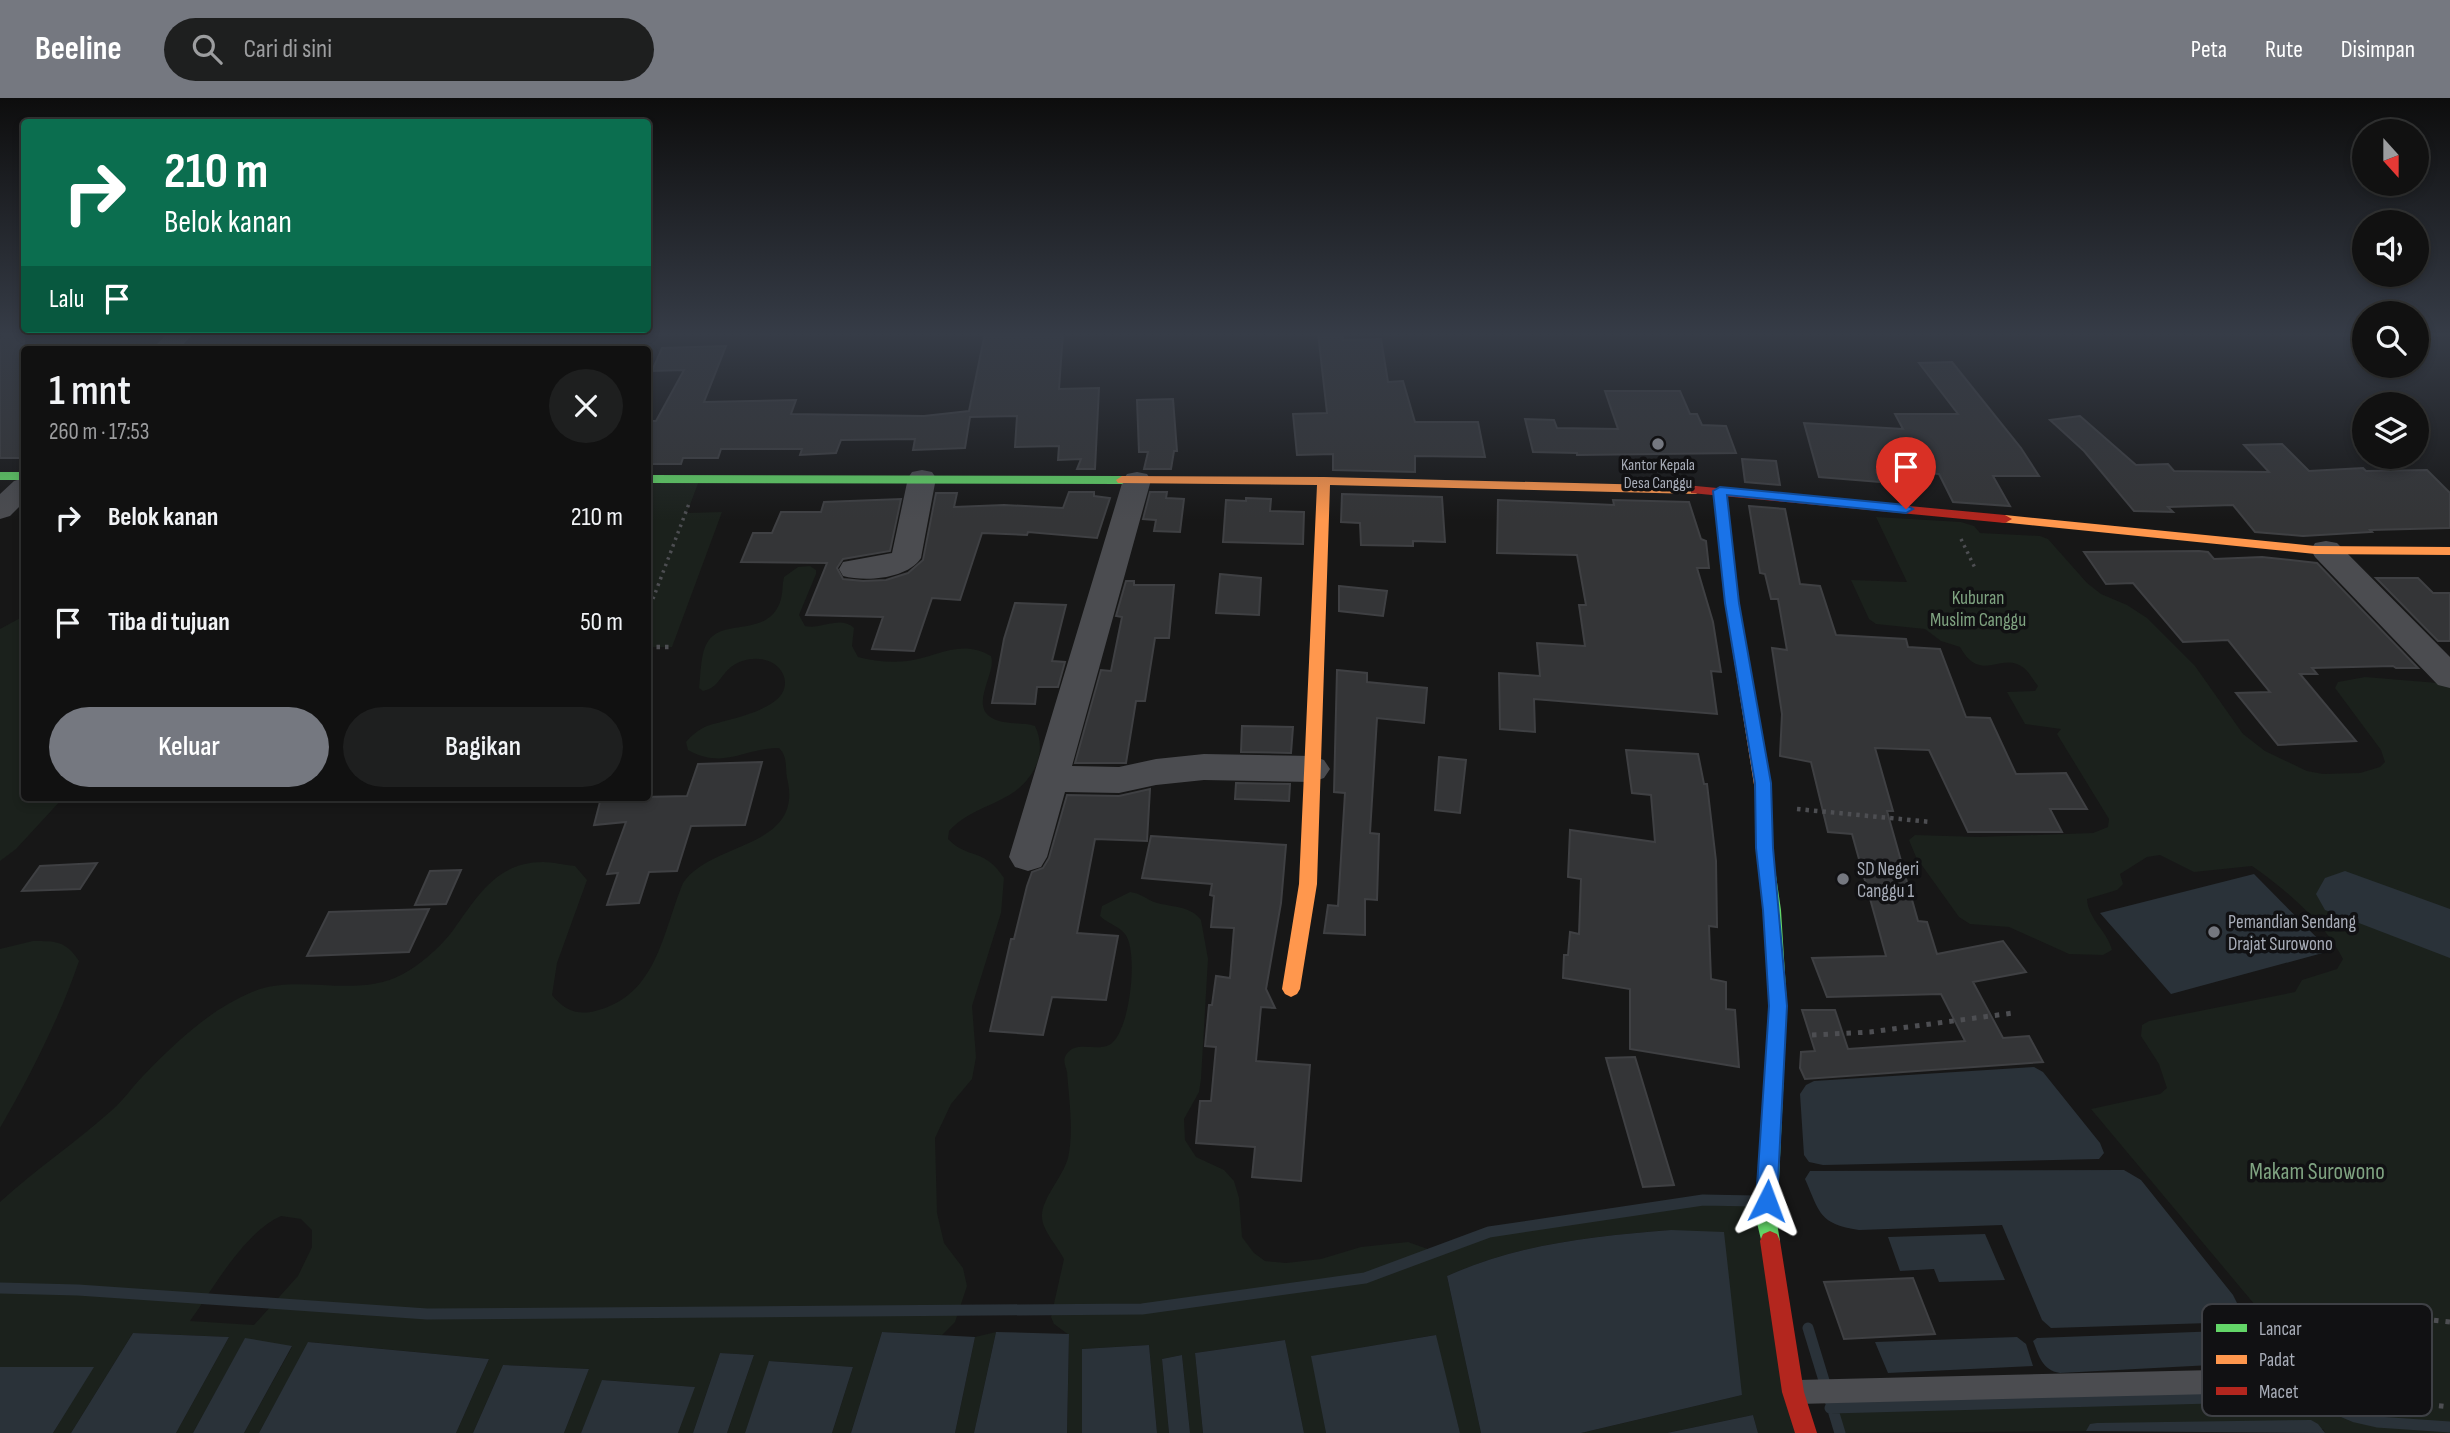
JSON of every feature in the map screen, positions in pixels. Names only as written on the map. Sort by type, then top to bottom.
[{"type":"street","points":[[0,476],[21,476]]},
{"type":"street","points":[[854,569],[894,565],[906,558],[922,478]]},
{"type":"street","points":[[651,479],[1324,481],[1720,491],[2326,550],[2450,551]]},
{"type":"street","points":[[1028,857],[1138,480]]},
{"type":"street","points":[[1291,989],[1308,884],[1324,481]]},
{"type":"street","points":[[0,510],[21,490]]},
{"type":"street","points":[[1720,491],[1732,603],[1763,783],[1762,805],[1778,1006],[1766,1193],[1767,1223],[1802,1392],[1806,1433]]},
{"type":"street","points":[[2326,550],[2450,677]]},
{"type":"street","points":[[1050,779],[1119,780],[1156,772],[1204,767],[1312,769]]},
{"type":"lane","points":[[1802,1392],[2202,1382]]},
{"type":"path","points":[[651,604],[700,478]]},
{"type":"path","points":[[651,647],[672,647]]},
{"type":"path","points":[[1762,805],[1931,822]]},
{"type":"path","points":[[1776,1036],[1870,1032],[2013,1013]]},
{"type":"path","points":[[2432,1320],[2450,1322]]},
{"type":"path","points":[[2432,1404],[2450,1407]]},
{"type":"green space","points":[[700,478],[687,513],[722,512],[672,647],[651,647],[651,479]]},
{"type":"green space","points":[[1876,517],[1961,522],[1974,526],[1980,533],[2040,536],[2048,539],[2087,583],[2101,594],[2127,605],[2147,618],[2195,666],[2243,734],[2265,751],[2307,771],[2323,774],[2360,773],[2380,767],[2385,762],[2381,750],[2335,688],[2338,682],[2365,677],[2450,684],[2450,1433],[2325,1433],[2323,1429],[1840,1433],[1830,1408],[2202,1397],[2202,1416],[2432,1416],[2432,1304],[2254,1304],[2091,1109],[2160,1094],[2167,1088],[2159,1064],[2141,1036],[2142,1025],[2149,1021],[2295,992],[2302,980],[2337,969],[2343,959],[2335,945],[2303,907],[2252,866],[2194,872],[2160,855],[2147,857],[2120,874],[2123,884],[2117,890],[2087,899],[2091,913],[2112,950],[2103,955],[2069,954],[2009,927],[1970,924],[1959,917],[1916,857],[1909,840],[1915,835],[1979,837],[2093,833],[2108,827],[2109,819],[2057,734],[2061,729],[2025,724],[2007,692],[2035,691],[2038,686],[2024,668],[2008,662],[1984,666],[1976,664],[1960,647],[1941,641],[1925,629],[1876,624],[1869,619],[1851,580],[1907,582]]},
{"type":"green space","points":[[810,566],[816,570],[799,615],[805,626],[849,624],[854,628],[852,646],[858,657],[870,660],[907,661],[959,649],[980,651],[991,656],[992,663],[983,697],[986,712],[1002,722],[1035,726],[1038,735],[1040,745],[1037,762],[1022,786],[972,813],[949,831],[948,839],[955,845],[990,862],[1004,878],[1001,913],[972,1006],[976,1057],[972,1079],[951,1104],[935,1138],[937,1213],[944,1243],[963,1268],[967,1286],[955,1322],[942,1335],[882,1332],[851,1433],[832,1433],[853,1367],[770,1361],[745,1433],[727,1433],[754,1355],[720,1353],[693,1433],[678,1433],[694,1387],[603,1380],[581,1433],[564,1433],[589,1369],[503,1365],[473,1433],[456,1433],[489,1359],[309,1342],[259,1433],[244,1433],[292,1347],[245,1339],[193,1433],[176,1433],[229,1337],[133,1333],[71,1433],[53,1433],[93,1367],[0,1367],[0,1202],[111,1111],[167,1051],[221,1008],[252,992],[270,987],[289,984],[366,985],[403,974],[435,950],[488,885],[512,868],[543,862],[575,866],[587,880],[557,963],[552,995],[556,1000],[566,1008],[582,1013],[616,1003],[632,992],[645,977],[654,960],[683,883],[696,869],[769,831],[782,818],[789,801],[785,759],[779,748],[713,758],[688,750],[686,742],[704,728],[758,711],[780,696],[785,686],[783,674],[767,660],[752,659],[737,663],[712,687],[703,691],[699,688],[701,663],[706,645],[716,634],[767,619],[781,599],[784,577],[798,567]],"holes":[[[281,1216],[301,1219],[312,1230],[312,1247],[298,1276],[254,1325],[190,1321],[230,1262],[254,1235]]]},
{"type":"green space","points":[[21,618],[21,801],[60,801],[16,849],[0,861],[0,629]]},
{"type":"green space","points":[[1130,892],[1157,903],[1187,910],[1201,920],[1208,959],[1201,1079],[1199,1092],[1184,1119],[1185,1140],[1196,1157],[1224,1170],[1234,1181],[1239,1198],[1242,1237],[1254,1253],[1265,1261],[1286,1263],[1321,1259],[1361,1247],[1408,1242],[1436,1252],[1489,1232],[1638,1208],[1703,1200],[1767,1201],[1806,1433],[1758,1433],[1753,1415],[1667,1433],[1581,1433],[1742,1395],[1671,1230],[1557,1243],[1501,1256],[1447,1276],[1481,1433],[1460,1433],[1435,1335],[1312,1356],[1326,1433],[1304,1433],[1285,1340],[1195,1353],[1203,1433],[1190,1433],[1182,1355],[1162,1359],[1169,1433],[1157,1433],[1149,1345],[1082,1349],[1082,1433],[1067,1433],[1069,1335],[1054,1324],[1051,1317],[1064,1259],[1042,1217],[1048,1195],[1065,1165],[1070,1148],[1065,1057],[1079,1047],[1109,1045],[1116,1038],[1127,1010],[1132,974],[1129,943],[1122,931],[1100,916],[1102,906]]},
{"type":"green space","points":[[33,941],[48,941],[65,946],[79,961],[44,1046],[0,1128],[0,949]]},
{"type":"green space","points":[[996,1332],[974,1433],[955,1433],[975,1337]]},
{"type":"shaded area","name":"Pemandian Sendang Drajat Surowono","points":[[2254,874],[2330,951],[2171,994],[2100,913]]},
{"type":"shaded area","points":[[2034,1067],[2043,1072],[2100,1143],[2104,1153],[2099,1159],[1823,1165],[1809,1162],[1804,1155],[1800,1094],[1806,1085],[1814,1081]]},
{"type":"shaded area","points":[[2124,1170],[2141,1180],[2238,1304],[2202,1304],[2202,1323],[2051,1328],[2042,1320],[2002,1225],[1859,1230],[1846,1227],[1828,1220],[1818,1208],[1805,1179],[1810,1171]]},
{"type":"shaded area","points":[[1671,1230],[1724,1232],[1742,1395],[1581,1433],[1481,1433],[1447,1276],[1501,1256],[1557,1243]]},
{"type":"shaded area","points":[[1985,1234],[2005,1280],[1939,1282],[1934,1269],[1900,1271],[1888,1237]]},
{"type":"shaded area","points":[[882,1332],[975,1337],[955,1433],[851,1433]]},
{"type":"shaded area","points":[[996,1332],[1069,1334],[1067,1433],[974,1433]]},
{"type":"shaded area","points":[[2202,1332],[2202,1365],[2060,1373],[2045,1366],[2039,1357],[2033,1341],[2037,1338]]},
{"type":"shaded area","points":[[133,1333],[229,1337],[176,1433],[71,1433]]},
{"type":"shaded area","points":[[1436,1335],[1460,1433],[1326,1433],[1311,1356]]},
{"type":"shaded area","points":[[2017,1337],[2026,1344],[2033,1366],[1888,1373],[1875,1342]]},
{"type":"shaded area","points":[[245,1338],[292,1346],[244,1433],[193,1433]]},
{"type":"shaded area","points":[[1285,1340],[1304,1433],[1203,1433],[1195,1353]]},
{"type":"shaded area","points":[[308,1342],[489,1359],[456,1433],[259,1433]]},
{"type":"shaded area","points":[[1149,1345],[1157,1433],[1082,1433],[1082,1349]]},
{"type":"shaded area","points":[[720,1353],[754,1355],[727,1433],[693,1433]]},
{"type":"shaded area","points":[[1182,1355],[1190,1433],[1169,1433],[1162,1359]]},
{"type":"shaded area","points":[[769,1361],[853,1367],[832,1433],[745,1433]]},
{"type":"shaded area","points":[[503,1365],[589,1369],[564,1433],[473,1433]]},
{"type":"shaded area","points":[[0,1367],[94,1367],[53,1433],[0,1433]]},
{"type":"shaded area","points":[[602,1380],[695,1387],[678,1433],[581,1433]]},
{"type":"shaded area","points":[[1753,1415],[1758,1433],[1667,1433]]},
{"type":"shaded area","points":[[2311,1420],[2325,1433],[2086,1431],[2090,1424],[2097,1423]]},
{"type":"building","points":[[0,395],[21,395],[21,458],[0,458]]},
{"type":"building","points":[[670,395],[707,395],[704,402],[796,400],[791,414],[924,416],[969,411],[972,395],[1099,395],[1095,469],[1077,469],[1081,459],[1058,460],[1059,446],[1015,447],[1017,416],[970,417],[965,448],[913,450],[915,439],[841,440],[836,453],[800,455],[802,449],[721,449],[718,458],[683,458],[681,464],[651,464],[651,421],[656,421]]},
{"type":"building","points":[[1325,395],[1407,395],[1415,422],[1478,422],[1485,457],[1415,456],[1415,472],[1333,470],[1333,454],[1297,455],[1293,414],[1327,413]]},
{"type":"building","points":[[1606,395],[1682,395],[1690,414],[1697,414],[1702,425],[1726,426],[1736,453],[1577,455],[1533,452],[1525,419],[1554,420],[1557,428],[1618,429]]},
{"type":"building","points":[[1944,395],[1979,395],[2021,448],[2039,476],[1993,476],[2010,506],[1953,502],[1939,474],[1876,470],[1879,482],[1819,477],[1804,423],[1903,429],[1895,414],[1958,414]]},
{"type":"building","points":[[1173,399],[1177,451],[1174,451],[1171,469],[1144,469],[1148,452],[1139,452],[1137,400]]},
{"type":"building","points":[[2080,416],[2136,465],[2168,464],[2174,471],[2269,472],[2244,445],[2282,444],[2309,471],[2427,470],[2450,493],[2450,528],[2370,530],[2372,532],[2303,536],[2255,532],[2233,505],[2168,507],[2173,512],[2134,511],[2084,451],[2050,420]]},
{"type":"building","points":[[1742,459],[1776,461],[1780,485],[1745,482]]},
{"type":"building","points":[[1069,492],[1094,492],[1094,496],[1110,498],[1097,538],[1028,532],[1027,535],[982,533],[960,600],[932,598],[914,651],[872,649],[883,617],[806,615],[827,563],[741,562],[753,533],[772,533],[781,512],[821,512],[824,502],[901,499],[890,551],[843,559],[837,568],[843,579],[886,580],[908,573],[923,560],[936,493],[957,493],[954,507],[1004,505],[1063,508]]},
{"type":"building","points":[[1150,492],[1167,492],[1166,498],[1184,499],[1180,532],[1154,531],[1156,520],[1143,519]]},
{"type":"building","points":[[1342,494],[1442,497],[1445,542],[1413,541],[1413,546],[1361,545],[1360,523],[1341,522]]},
{"type":"building","points":[[1246,498],[1271,499],[1270,511],[1304,512],[1303,544],[1223,542],[1226,500],[1246,501]]},
{"type":"building","points":[[1498,500],[1614,505],[1613,500],[1689,502],[1701,539],[1706,541],[1709,568],[1697,568],[1713,622],[1721,672],[1711,671],[1717,714],[1534,699],[1535,732],[1500,729],[1499,673],[1540,676],[1537,643],[1585,646],[1579,605],[1586,605],[1577,555],[1497,553]]},
{"type":"building","points":[[1749,506],[1785,509],[1800,584],[1820,586],[1836,635],[1906,639],[1908,647],[1940,649],[1966,717],[1990,718],[2016,774],[2066,773],[2087,809],[2050,809],[2062,832],[1968,832],[1929,750],[1875,748],[1893,811],[1887,811],[1918,921],[1927,922],[1937,954],[2003,941],[2026,972],[1973,982],[2003,1038],[2029,1036],[2043,1062],[1805,1079],[1800,1068],[1801,1052],[1815,1051],[1802,1010],[1835,1010],[1848,1049],[1965,1041],[1941,994],[1827,997],[1812,958],[1886,956],[1852,834],[1828,832],[1811,762],[1780,756],[1782,714],[1772,648],[1787,650],[1778,599],[1771,599],[1765,574],[1760,573]]},
{"type":"building","points":[[2084,552],[2208,552],[2214,559],[2262,557],[2317,563],[2418,668],[2312,668],[2317,674],[2300,674],[2356,741],[2278,745],[2236,693],[2270,692],[2228,640],[2183,642],[2133,583],[2106,584]]},
{"type":"building","points":[[1220,574],[1261,578],[1259,615],[1216,613]]},
{"type":"building","points":[[2376,578],[2418,578],[2433,593],[2450,593],[2450,641],[2438,641]]},
{"type":"building","points":[[1126,581],[1134,581],[1134,585],[1174,585],[1169,638],[1155,638],[1145,701],[1136,701],[1126,763],[1075,763],[1101,670],[1111,671],[1122,617],[1116,616]]},
{"type":"building","points":[[1339,586],[1387,591],[1383,616],[1339,611]]},
{"type":"building","points":[[1015,603],[1066,605],[1052,661],[1065,662],[1058,687],[1037,687],[1035,704],[992,703],[1004,639]]},
{"type":"building","points":[[1337,670],[1367,673],[1367,682],[1427,688],[1424,723],[1377,718],[1370,833],[1379,834],[1377,900],[1365,899],[1365,935],[1324,933],[1328,905],[1338,906],[1345,793],[1334,792]]},
{"type":"building","points":[[1242,726],[1293,727],[1291,753],[1241,752]]},
{"type":"building","points":[[1626,750],[1698,754],[1704,784],[1707,784],[1716,861],[1717,927],[1709,926],[1711,979],[1726,982],[1726,1009],[1735,1010],[1739,1067],[1630,1049],[1630,989],[1563,978],[1564,955],[1568,955],[1570,932],[1579,934],[1581,879],[1568,877],[1570,830],[1655,842],[1651,795],[1632,793]]},
{"type":"building","points":[[1439,757],[1466,760],[1460,813],[1435,810]]},
{"type":"building","points":[[762,762],[745,825],[691,826],[677,871],[649,872],[639,903],[607,905],[618,873],[607,874],[626,822],[594,825],[600,801],[651,801],[651,797],[687,796],[698,764]]},
{"type":"building","points":[[1236,783],[1290,784],[1289,801],[1235,799]]},
{"type":"building","points":[[1150,789],[1147,841],[1095,839],[1077,933],[1118,936],[1106,1000],[1052,997],[1043,1035],[990,1031],[1011,939],[1014,939],[1027,886],[1032,872],[1043,868],[1049,858],[1067,795],[1119,796]]},
{"type":"building","points":[[1151,836],[1286,845],[1281,903],[1266,989],[1275,1008],[1261,1007],[1256,1061],[1310,1065],[1301,1181],[1252,1177],[1255,1147],[1196,1143],[1200,1101],[1211,1101],[1216,1047],[1205,1046],[1209,1005],[1212,1005],[1216,976],[1230,978],[1234,928],[1211,927],[1214,896],[1210,895],[1212,884],[1142,878]]},
{"type":"building","points":[[97,863],[80,889],[22,891],[40,866]]},
{"type":"building","points":[[461,870],[446,904],[415,905],[430,871]]},
{"type":"building","points":[[429,909],[409,952],[307,956],[329,912]]},
{"type":"building","points":[[1635,1057],[1674,1185],[1643,1187],[1606,1058]]},
{"type":"building","points":[[1913,1278],[1935,1334],[1844,1339],[1824,1282]]},
{"type":"waterway","points":[[2345,894],[2450,934]]},
{"type":"waterway","points":[[0,1288],[78,1290],[427,1314],[1142,1309],[1365,1278],[1489,1232],[1703,1200],[1755,1201]]},
{"type":"waterway","points":[[1808,1328],[1832,1408]]},
{"type":"waterway","points":[[1832,1408],[2202,1398]]},
{"type":"waterway","points":[[1832,1408],[1840,1433]]},
{"type":"waterway","points":[[2353,1416],[2377,1422],[2450,1427]]},
{"type":"traffic: fast","points":[[0,476],[21,476]]},
{"type":"traffic: fast","points":[[651,479],[1122,480]]},
{"type":"traffic: fast","points":[[1763,791],[1764,848],[1772,910],[1778,1006],[1767,1223],[1770,1241]]},
{"type":"traffic: slow","points":[[1122,480],[1324,481],[1696,490]]},
{"type":"traffic: slow","points":[[1291,989],[1308,884],[1324,481]]},
{"type":"traffic: slow","points":[[1720,491],[1732,603],[1763,791]]},
{"type":"traffic: slow","points":[[2005,519],[2315,550],[2450,551]]},
{"type":"traffic: jam","points":[[1696,490],[2005,519]]},
{"type":"traffic: jam","points":[[1770,1241],[1793,1392],[1806,1433]]},
{"type":"place","name":"Kantor Kepala Desa Canggu","points":[[1658,444]]},
{"type":"place","name":"SD Negeri Canggu 1","points":[[1843,879]]},
{"type":"place","name":"Pemandian Sendang Drajat Surowono","points":[[2214,932]]},
{"type":"route","points":[[1767,1201],[1778,1006],[1772,910],[1764,848],[1763,783],[1732,603],[1720,491],[1906,509]]},
{"type":"park label","name":"Kuburan Muslim Canggu","points":[[1978,608]]},
{"type":"park label","name":"Makam Surowono","points":[[2317,1171]]}]
